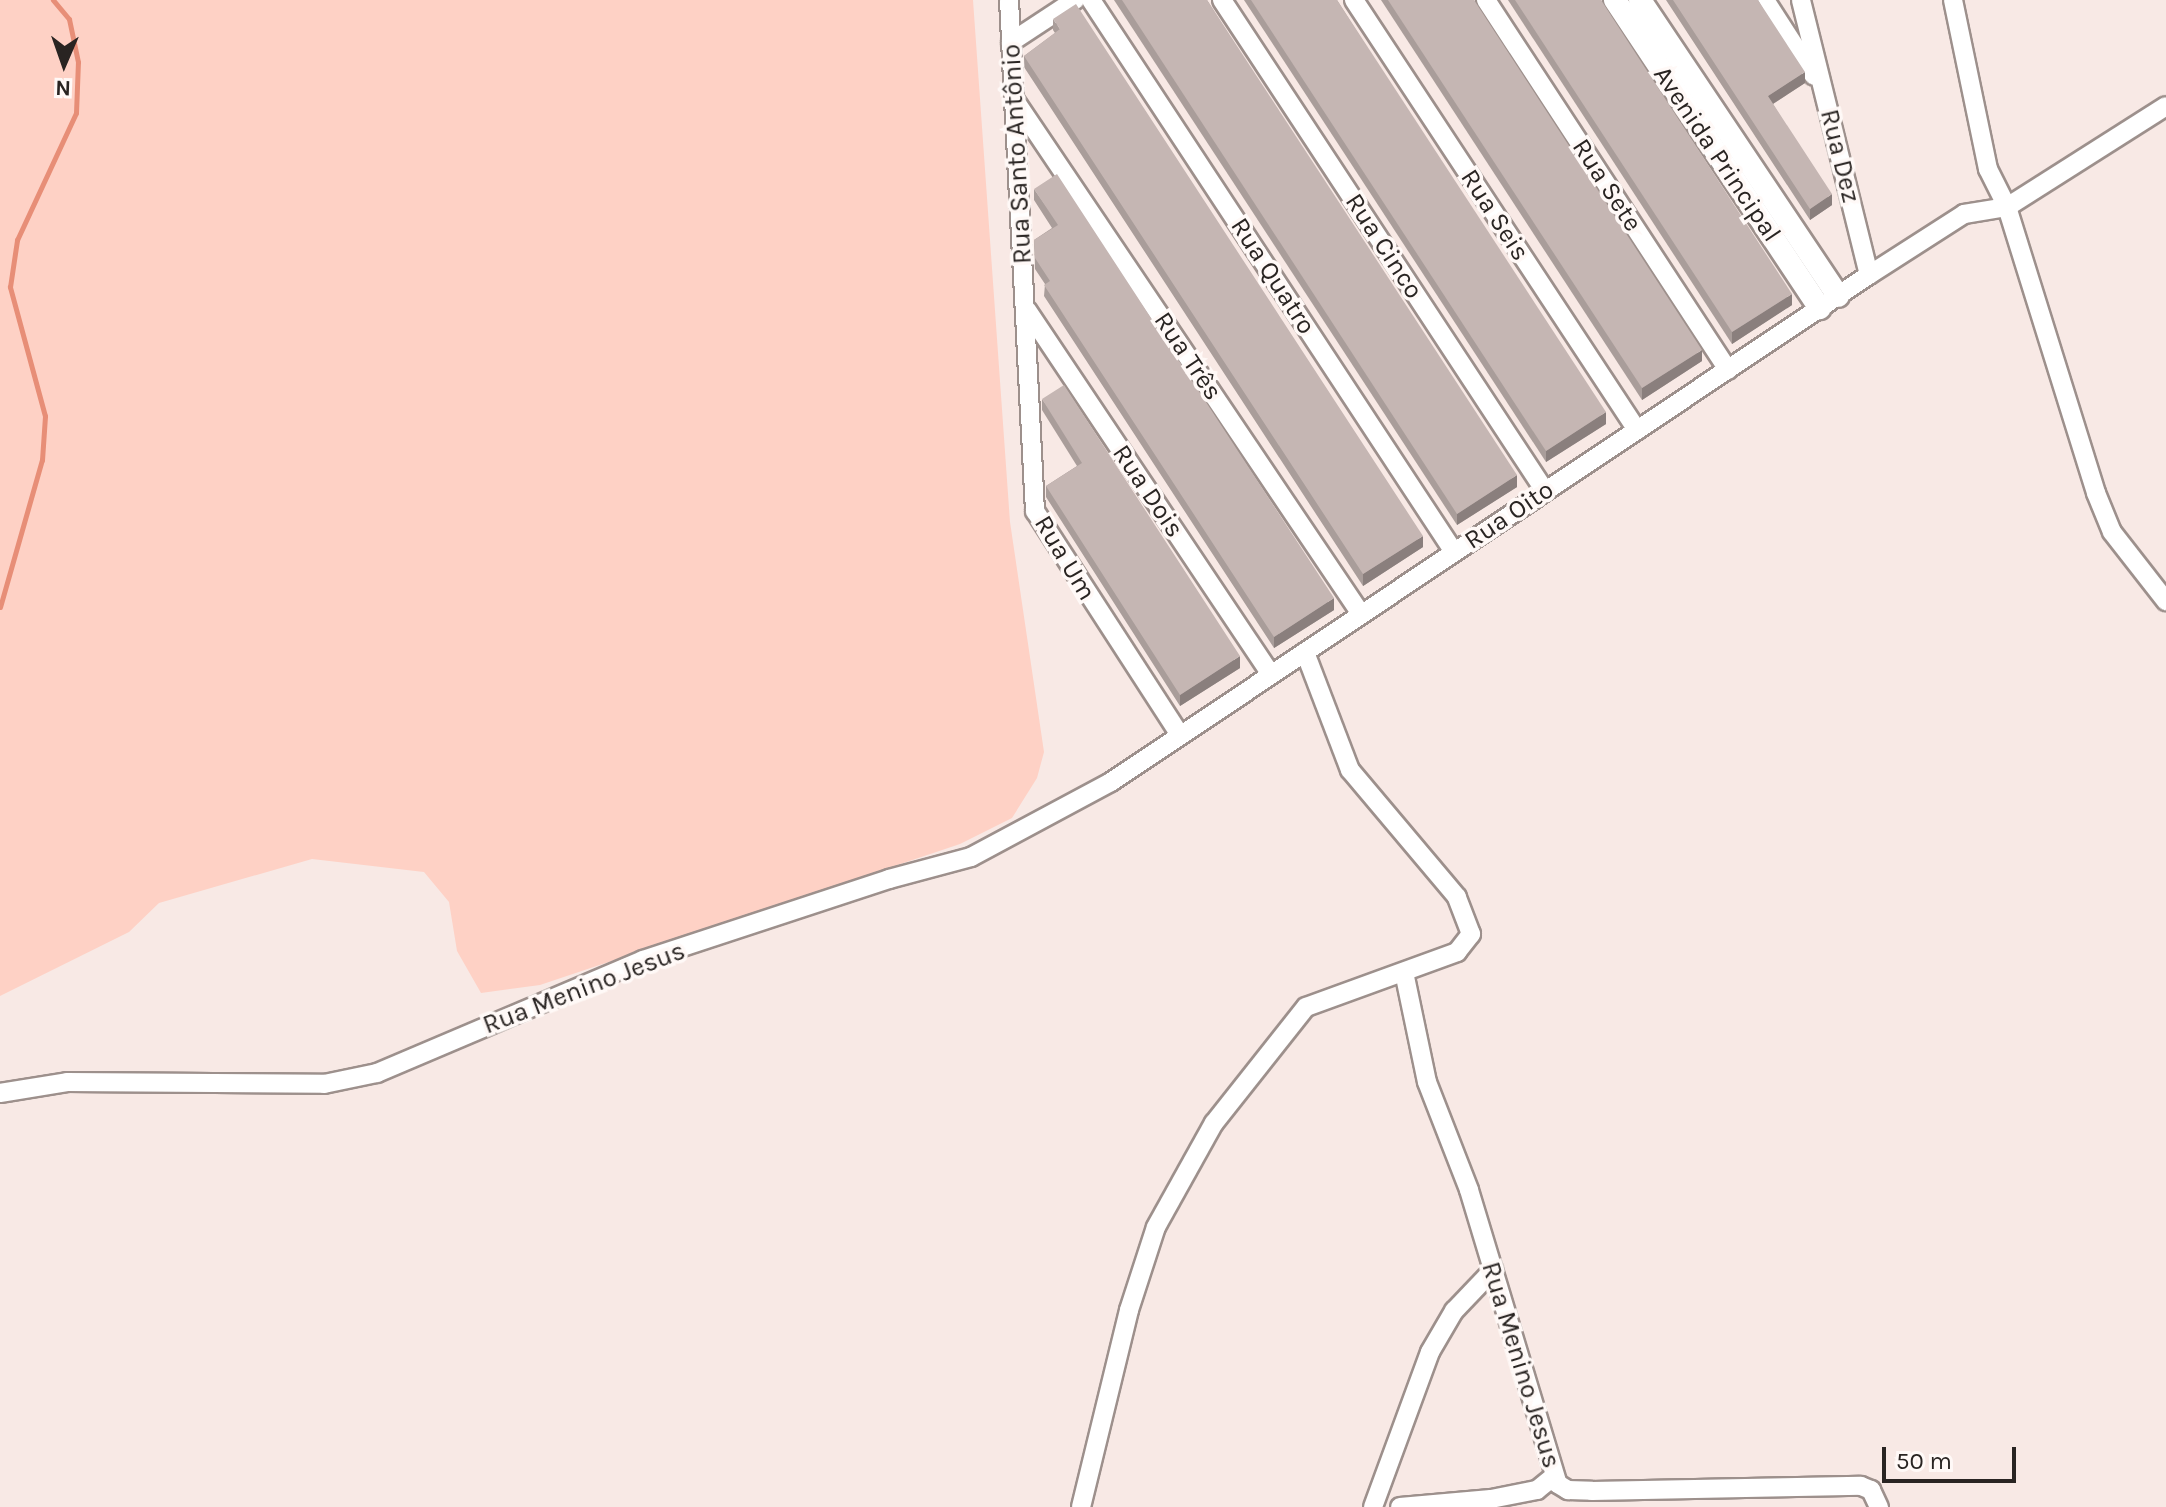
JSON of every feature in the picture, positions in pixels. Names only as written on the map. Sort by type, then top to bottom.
[{"type":"street","name":"Rua Santo Antônio","points":[[1009,0],[1025,307]]},
{"type":"street","points":[[1011,42],[1075,0]]},
{"type":"street","name":"Rua Quatro","points":[[1091,0],[1454,552]]},
{"type":"street","name":"Rua Cinco","points":[[1222,0],[1545,491]]},
{"type":"street","name":"Rua Seis","points":[[1354,0],[1637,430]]},
{"type":"street","name":"Rua Sete","points":[[1486,0],[1728,370]]},
{"type":"street","name":"Avenida Principal","points":[[1615,0],[1829,302]]},
{"type":"street","name":"Avenida Principal","points":[[1640,0],[1829,302]]},
{"type":"street","points":[[1765,0],[1824,92]]},
{"type":"street","name":"Rua Dez","points":[[1801,0],[1869,275]]},
{"type":"street","points":[[1953,0],[1988,169],[2007,207],[2096,493],[2112,532],[2166,601]]},
{"type":"street","name":"Rua Três","points":[[1014,99],[1361,614]]},
{"type":"street","points":[[1829,302],[1964,214],[2007,207],[2166,106]]},
{"type":"street","name":"Rua Oito","points":[[1180,735],[1829,302]]},
{"type":"street","name":"Rua Dois","points":[[1025,307],[1271,674]]},
{"type":"street","name":"Rua Um","points":[[1025,307],[1035,511],[1180,735]]},
{"type":"street","points":[[1081,1507],[1129,1310],[1156,1227],[1186,1169],[1250,1072],[1299,1013],[1463,947],[1471,934],[1468,914],[1350,770],[1305,652]]},
{"type":"street","name":"Rua Menino Jesus","points":[[0,1093],[67,1082],[324,1084],[377,1073],[631,964],[999,846],[1180,735]]},
{"type":"street","name":"Rua Menino Jesus","points":[[1404,972],[1427,1082],[1493,1270],[1553,1477],[1568,1490],[1592,1491],[1861,1486],[1871,1490],[1879,1507]]},
{"type":"street","points":[[1373,1507],[1430,1352],[1454,1311],[1493,1270]]},
{"type":"street","points":[[1400,1507],[1491,1499],[1537,1490],[1553,1477]]},
{"type":"shaded area","points":[[0,0],[973,0],[1010,522],[1044,752],[1037,778],[1012,818],[960,844],[540,985],[481,993],[457,951],[449,902],[424,872],[312,859],[159,903],[129,932],[0,996]]},
{"type":"building","points":[[1122,0],[1207,0],[1517,475],[1457,514]]},
{"type":"building","points":[[1251,0],[1337,0],[1606,412],[1546,451]]},
{"type":"building","points":[[1388,0],[1474,0],[1702,350],[1642,388]]},
{"type":"building","points":[[1515,0],[1601,0],[1792,294],[1732,332]]},
{"type":"building","points":[[1673,0],[1758,0],[1805,72],[1768,96],[1832,194],[1810,209]]},
{"type":"building","points":[[1076,4],[1423,536],[1363,574],[1024,56],[1060,29],[1053,19]]},
{"type":"building","points":[[1057,174],[1334,598],[1274,637],[1044,285],[1050,281],[1035,258],[1034,240],[1058,225],[1034,189]]},
{"type":"building","points":[[1064,385],[1240,656],[1180,695],[1046,486],[1082,463],[1042,399]]},
{"type":"waterway","points":[[0,607],[42,460],[45,416],[10,287],[17,240],[76,113],[78,62],[69,19],[53,0]]}]
